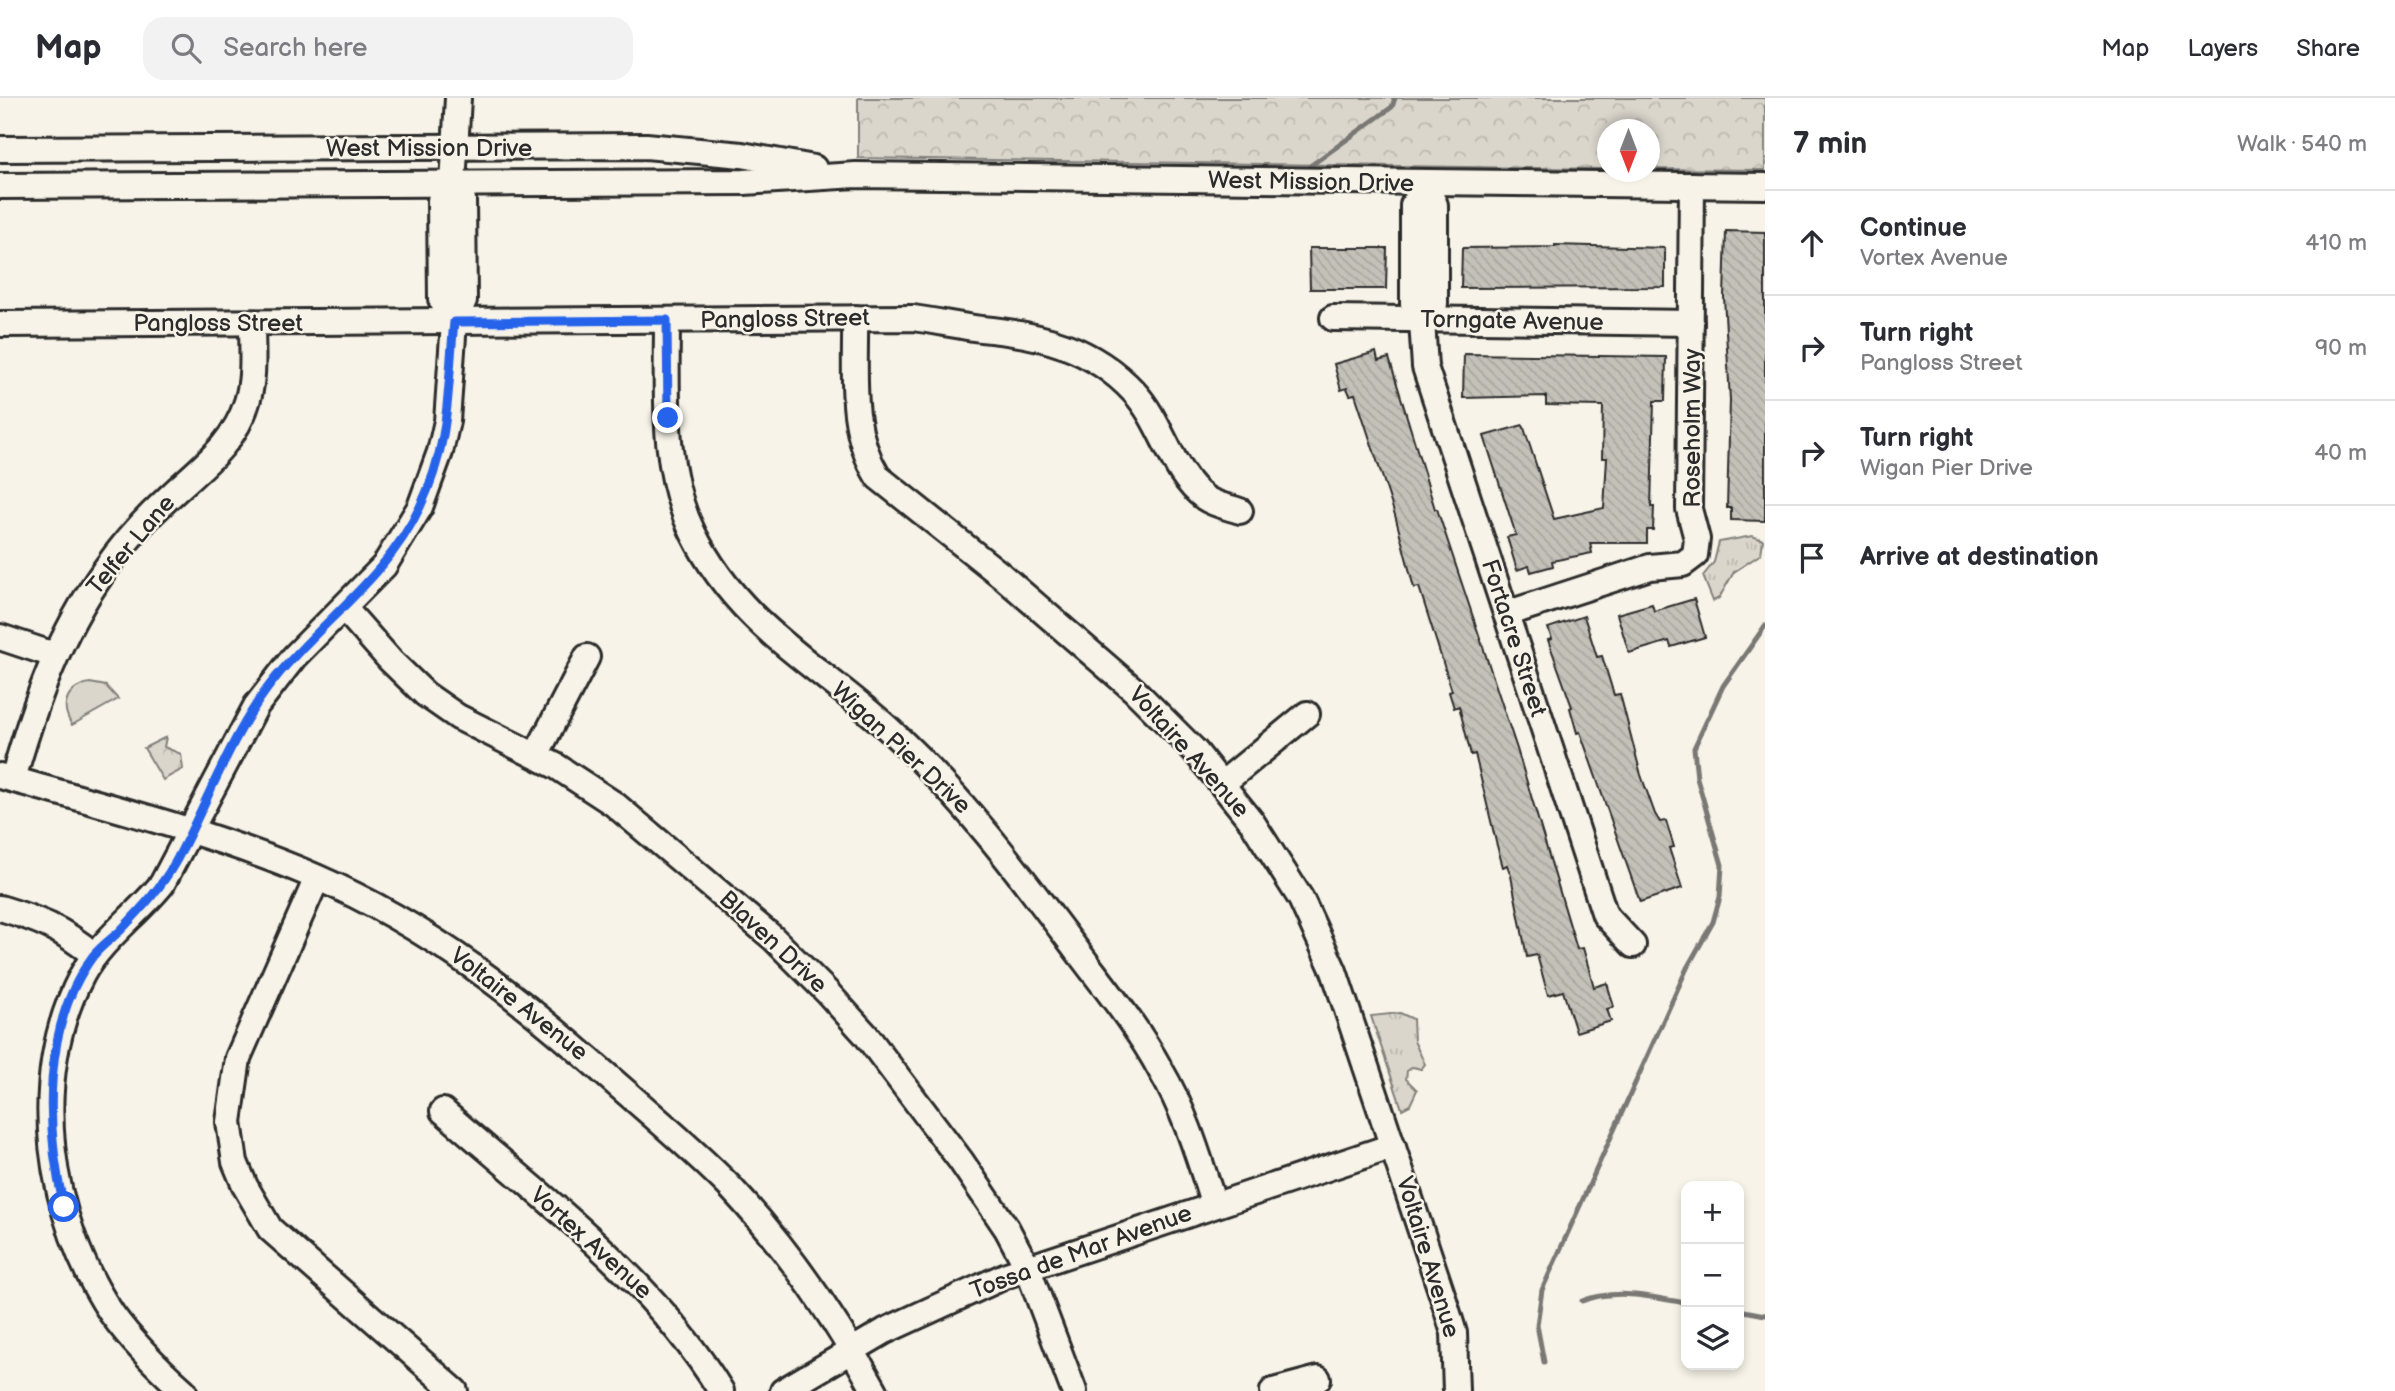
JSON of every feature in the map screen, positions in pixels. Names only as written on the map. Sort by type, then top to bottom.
[{"type":"street","points":[[184,1391],[139,1348],[97,1289],[72,1234],[58,1181],[51,1122],[55,1064],[73,993],[94,955],[162,884],[256,706],[294,657],[366,587],[391,556],[415,517],[431,481],[447,421],[454,322],[464,300],[463,199],[455,166],[458,98]]},
{"type":"street","name":"West Mission Drive","points":[[0,186],[455,166],[646,146],[741,155],[856,175]]},
{"type":"street","name":"West Mission Drive","points":[[0,149],[455,166],[744,182],[856,175],[1425,184],[1765,186]]},
{"type":"street","name":"Fortacre Street","points":[[1425,184],[1413,205],[1413,304],[1422,321],[1425,367],[1605,915],[1633,944]]},
{"type":"street","name":"Roseholm Way","points":[[1506,614],[1650,567],[1683,564],[1695,555],[1697,539],[1689,509],[1692,185]]},
{"type":"street","name":"Voltaire Avenue","points":[[855,318],[857,424],[861,444],[878,477],[1070,633],[1151,706],[1223,782],[1279,862],[1319,935],[1351,1015],[1454,1333],[1456,1391]]},
{"type":"street","name":"Pangloss Street","points":[[0,324],[913,318],[1007,330],[1036,335],[1087,355],[1134,392],[1151,414],[1183,473],[1205,498],[1240,510]]},
{"type":"street","name":"Torngate Avenue","points":[[1333,318],[1691,323]]},
{"type":"street","name":"Wigan Pier Drive","points":[[667,320],[668,418],[672,466],[692,531],[713,569],[756,622],[839,687],[917,755],[954,792],[1015,866],[1161,1069],[1186,1123],[1214,1205]]},
{"type":"street","name":"Telfer Lane","points":[[6,777],[54,655],[89,594],[118,552],[167,499],[224,448],[234,433],[248,401],[251,383],[252,323]]},
{"type":"street","name":"Blaven Drive","points":[[344,608],[390,660],[425,694],[458,717],[536,755],[639,824],[801,965],[866,1035],[961,1161],[1007,1229],[1027,1267],[1074,1391]]},
{"type":"street","points":[[0,637],[54,655]]},
{"type":"street","points":[[536,755],[587,657]]},
{"type":"street","points":[[1223,782],[1307,714]]},
{"type":"street","name":"Voltaire Avenue","points":[[6,777],[192,830],[317,878],[382,909],[471,963],[547,1023],[649,1112],[701,1159],[753,1213],[852,1350],[875,1391]]},
{"type":"street","points":[[317,878],[238,1058],[229,1122],[235,1162],[250,1198],[270,1229],[455,1391]]},
{"type":"street","points":[[0,908],[45,921],[65,931],[94,955]]},
{"type":"street","name":"Vortex Avenue","points":[[443,1111],[635,1279],[674,1322],[721,1391]]},
{"type":"street","name":"Tossa de Mar Avenue","points":[[783,1391],[852,1350],[937,1305],[1027,1267],[1393,1146]]},
{"type":"street","points":[[1273,1391],[1318,1379]]},
{"type":"green space","points":[[858,98],[1765,98],[1765,170],[1660,169],[1660,119],[1597,119],[1597,169],[858,158]]},
{"type":"green space","points":[[1752,536],[1763,540],[1761,554],[1734,572],[1719,598],[1713,601],[1703,576],[1714,562],[1719,542]]},
{"type":"green space","points":[[90,683],[106,686],[118,699],[72,725],[66,711],[68,698],[76,688]]},
{"type":"green space","points":[[166,737],[164,747],[181,754],[183,769],[163,780],[144,748]]},
{"type":"green space","points":[[1400,1013],[1413,1019],[1414,1041],[1425,1064],[1421,1069],[1413,1067],[1407,1071],[1406,1079],[1417,1090],[1410,1105],[1402,1109],[1371,1016]]},
{"type":"building","points":[[1726,231],[1765,232],[1765,521],[1731,520],[1731,508],[1727,508],[1730,400],[1724,297]]},
{"type":"building","points":[[1555,245],[1665,248],[1665,287],[1461,288],[1462,248]]},
{"type":"building","points":[[1309,248],[1387,248],[1386,289],[1310,289]]},
{"type":"building","points":[[1376,352],[1378,361],[1389,358],[1435,509],[1517,749],[1577,949],[1583,948],[1594,987],[1607,983],[1614,1007],[1607,1009],[1611,1021],[1576,1032],[1563,991],[1548,995],[1537,955],[1527,957],[1511,876],[1507,865],[1503,867],[1475,754],[1471,755],[1459,706],[1454,708],[1449,692],[1452,691],[1419,587],[1414,588],[1395,515],[1355,394],[1350,395],[1347,388],[1341,390],[1334,364]]},
{"type":"building","points":[[1464,354],[1666,357],[1665,401],[1654,401],[1651,507],[1654,507],[1653,530],[1647,530],[1647,543],[1590,543],[1592,553],[1552,561],[1553,566],[1531,572],[1529,566],[1517,570],[1507,537],[1516,535],[1484,436],[1523,425],[1554,519],[1604,508],[1607,458],[1602,458],[1603,406],[1546,405],[1546,396],[1463,398]]},
{"type":"building","points":[[1694,599],[1705,637],[1671,647],[1669,641],[1629,653],[1617,614],[1652,604],[1654,611]]},
{"type":"building","points":[[1584,616],[1597,657],[1602,656],[1614,695],[1620,694],[1641,775],[1655,814],[1660,822],[1666,821],[1674,847],[1669,848],[1682,888],[1640,902],[1580,732],[1577,733],[1570,708],[1572,707],[1548,640],[1552,639],[1548,628]]},
{"type":"waterway","points":[[1310,166],[1392,107],[1395,98]]},
{"type":"waterway","points":[[1544,1362],[1537,1325],[1542,1290],[1687,968],[1713,922],[1720,897],[1722,865],[1697,778],[1694,748],[1723,686],[1765,626]]},
{"type":"waterway","points":[[1582,1301],[1621,1294],[1681,1302]]},
{"type":"waterway","points":[[1744,1311],[1765,1315]]},
{"type":"route","points":[[64,1207],[52,1148],[52,1094],[59,1040],[73,993],[94,955],[142,909],[162,884],[237,738],[275,678],[318,632],[366,587],[384,566],[410,526],[431,481],[447,421],[454,322],[667,320],[668,418]]}]
